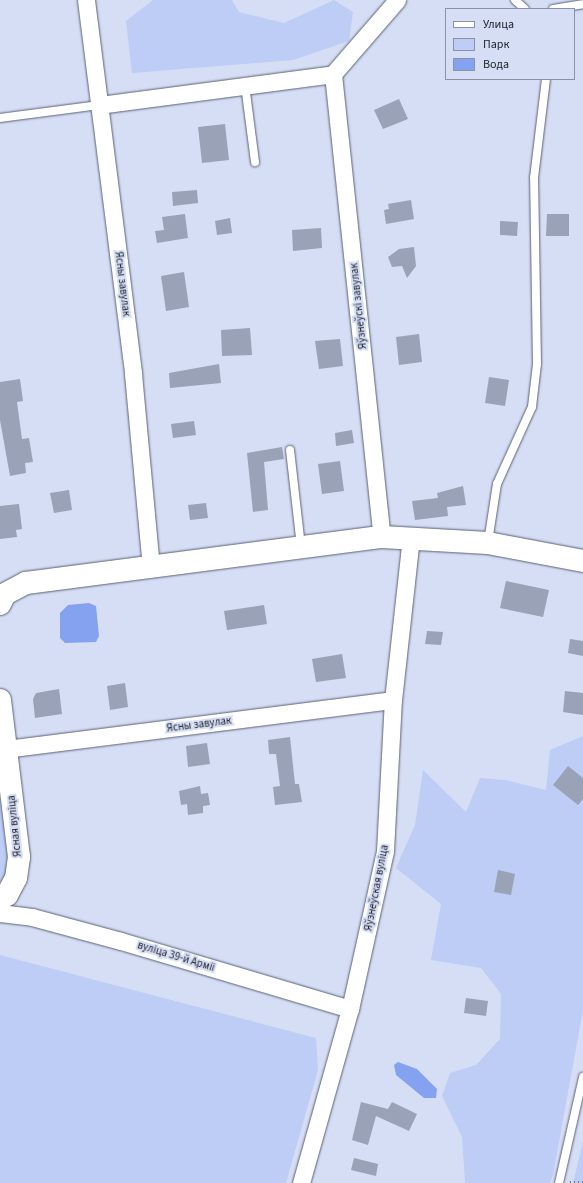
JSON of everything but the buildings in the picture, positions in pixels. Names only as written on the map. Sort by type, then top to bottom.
[{"type":"street","name":"Ясны завулак","points":[[86,0],[133,374],[151,568]]},
{"type":"street","points":[[99,105],[245,84],[333,74],[397,0]]},
{"type":"street","name":"Яўзнеўскі завулак","points":[[333,74],[382,537]]},
{"type":"street","points":[[0,604],[5,594],[26,583],[382,537],[411,537],[488,543],[583,561]]},
{"type":"street","name":"Яўзнеўская вуліца","points":[[301,1183],[350,1009],[385,851],[393,700],[410,571],[411,537]]},
{"type":"street","name":"Ясная вуліца","points":[[0,700],[5,749],[5,780],[19,857],[16,878],[6,895],[0,899]]},
{"type":"street","name":"Ясны завулак","points":[[5,749],[393,700]]},
{"type":"street","name":"вуліца 39-й Арміі","points":[[0,913],[32,917],[121,941],[350,1009]]},
{"type":"lane","points":[[514,0],[524,8]]},
{"type":"lane","points":[[559,8],[583,4]]},
{"type":"lane","points":[[488,543],[497,484],[532,407],[537,364],[534,178],[546,80]]},
{"type":"lane","points":[[245,84],[255,162]]},
{"type":"lane","points":[[0,118],[99,105]]},
{"type":"lane","points":[[290,450],[302,547]]},
{"type":"lane","points":[[559,1183],[583,1077]]},
{"type":"green space","points":[[153,0],[232,0],[239,12],[284,23],[334,0],[353,12],[349,41],[293,60],[132,73],[126,21]]},
{"type":"green space","points":[[583,736],[583,1010],[553,1175],[550,1183],[465,1183],[462,1137],[442,1096],[450,1073],[476,1065],[500,1039],[501,994],[481,968],[431,960],[441,904],[396,868],[415,825],[423,770],[466,812],[480,778],[505,780],[546,790],[550,750]]},
{"type":"green space","points":[[0,798],[5,803],[11,865],[8,876],[0,882]]},
{"type":"green space","points":[[0,955],[316,1038],[318,1070],[286,1183],[0,1183]]},
{"type":"green space","points":[[583,1141],[583,1183],[573,1183],[582,1146]]},
{"type":"water","points":[[89,603],[96,606],[99,636],[96,642],[65,643],[60,638],[60,613],[68,605]]},
{"type":"water","points":[[398,1062],[417,1069],[437,1089],[436,1098],[424,1098],[396,1075],[394,1065]]}]
